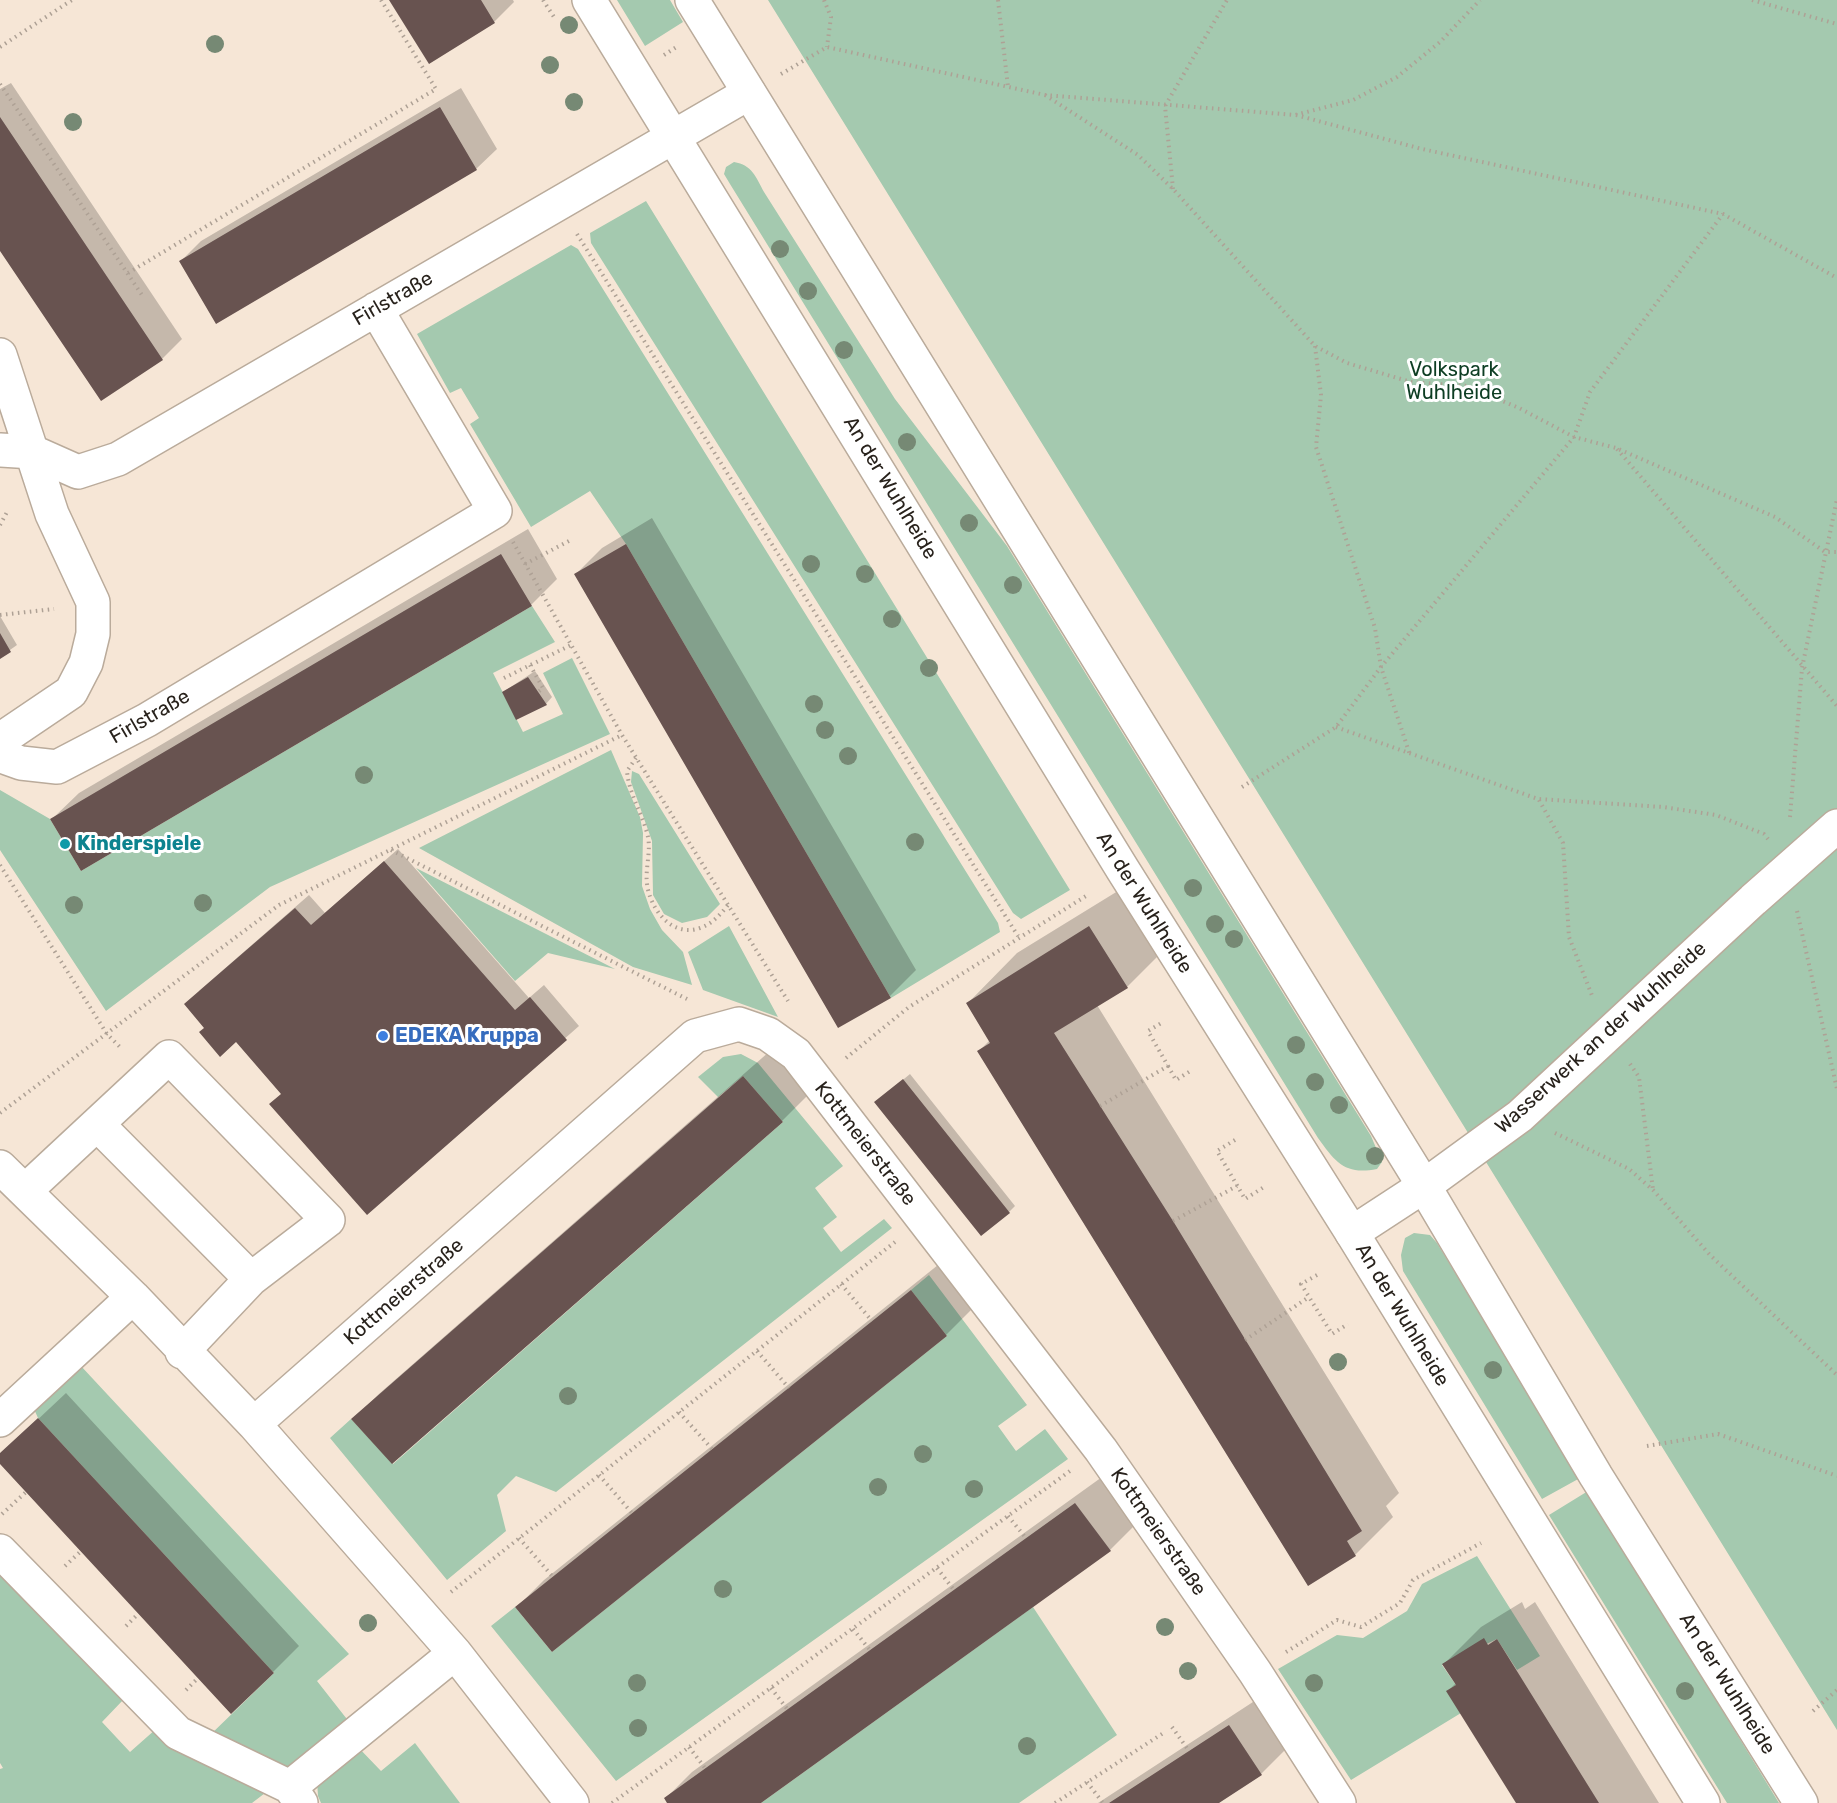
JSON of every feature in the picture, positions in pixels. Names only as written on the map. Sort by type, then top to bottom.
[{"type":"main road","name":"An der Wuhlheide","points":[[589,0],[1702,1803]]},
{"type":"main road","name":"An der Wuhlheide","points":[[692,0],[1424,1186],[1596,1476],[1801,1803]]},
{"type":"main road","name":"Firlstraße","points":[[0,450],[33,452],[78,472],[117,459],[749,93]]},
{"type":"main road","points":[[376,309],[495,511]]},
{"type":"main road","points":[[0,355],[55,521],[93,602],[93,634],[86,663],[71,692],[0,740]]},
{"type":"main road","name":"Firlstraße","points":[[0,750],[7,758],[21,764],[57,768],[147,720],[495,511]]},
{"type":"main road","name":"Wasserwerk an der Wuhlheide","points":[[1352,1233],[1424,1186],[1520,1116],[1837,826]]},
{"type":"main road","name":"Kottmeierstraße","points":[[254,1424],[695,1036],[739,1024],[768,1034],[796,1054],[1101,1450],[1256,1672],[1339,1803]]},
{"type":"main road","points":[[25,1191],[169,1058],[328,1220],[251,1279],[182,1352]]},
{"type":"main road","points":[[97,1124],[251,1279]]},
{"type":"main road","points":[[0,1167],[133,1297],[182,1352],[254,1424],[424,1617],[572,1803]]},
{"type":"main road","points":[[0,1420],[133,1297]]},
{"type":"main road","points":[[0,1551],[178,1733],[296,1795],[454,1653]]},
{"type":"path","points":[[0,47],[72,0]]},
{"type":"path","points":[[128,273],[436,89],[381,0]]},
{"type":"path","points":[[824,0],[831,17],[826,47]]},
{"type":"path","points":[[998,0],[1008,87]]},
{"type":"path","points":[[1173,189],[1165,106],[1227,0]]},
{"type":"path","points":[[1295,115],[1353,100],[1397,77],[1440,42],[1480,0]]},
{"type":"path","points":[[1752,0],[1837,24]]},
{"type":"path","points":[[663,56],[682,44]]},
{"type":"path","points":[[749,93],[826,47],[1045,94],[1165,106],[1295,115],[1422,149],[1723,214],[1837,278]]},
{"type":"path","points":[[0,84],[144,298]]},
{"type":"path","points":[[1045,94],[1138,155],[1173,189],[1314,346],[1347,363],[1411,382],[1467,386],[1519,408],[1574,437],[1616,448],[1776,517],[1825,552],[1837,552]]},
{"type":"path","points":[[1242,787],[1336,727],[1381,667],[1574,437],[1590,392],[1723,214]]},
{"type":"path","points":[[576,233],[1018,936]]},
{"type":"path","points":[[1314,346],[1321,395],[1316,447],[1375,628],[1381,667],[1410,755]]},
{"type":"path","points":[[1616,448],[1802,668],[1837,706]]},
{"type":"path","points":[[1837,499],[1802,668],[1790,812],[1789,869],[1837,1089]]},
{"type":"path","points":[[495,511],[622,735],[793,1008],[796,1054]]},
{"type":"path","points":[[0,525],[7,512]]},
{"type":"path","points":[[525,564],[569,542]]},
{"type":"path","points":[[0,615],[61,609]]},
{"type":"path","points":[[504,678],[571,645]]},
{"type":"path","points":[[530,665],[543,688],[538,692]]},
{"type":"path","points":[[1336,727],[1538,800],[1663,807],[1716,815],[1764,834],[1789,869]]},
{"type":"path","points":[[0,1113],[279,905],[622,735]]},
{"type":"path","points":[[636,758],[627,771],[628,787],[648,838],[647,883],[662,919],[679,928],[698,929],[716,920],[728,905]]},
{"type":"path","points":[[1538,800],[1563,843],[1569,937],[1608,1035],[1639,1077],[1653,1190]]},
{"type":"path","points":[[391,849],[688,999]]},
{"type":"path","points":[[0,865],[107,1034]]},
{"type":"path","points":[[817,1081],[909,1007],[1018,936],[1086,896]]},
{"type":"path","points":[[1163,1022],[1148,1031],[1176,1080],[1192,1070]]},
{"type":"path","points":[[1100,1106],[1168,1066]]},
{"type":"path","points":[[1520,1116],[1629,1169],[1653,1190],[1710,1255],[1837,1375]]},
{"type":"path","points":[[1235,1140],[1217,1150],[1245,1199],[1264,1187]]},
{"type":"path","points":[[1173,1221],[1237,1186]]},
{"type":"path","points":[[424,1617],[458,1586],[923,1219]]},
{"type":"path","points":[[1317,1275],[1301,1284],[1332,1334],[1348,1324]]},
{"type":"path","points":[[841,1284],[872,1321]]},
{"type":"path","points":[[1245,1340],[1309,1297]]},
{"type":"path","points":[[757,1351],[789,1388]]},
{"type":"path","points":[[679,1412],[712,1449]]},
{"type":"path","points":[[1647,1446],[1718,1434],[1837,1476]]},
{"type":"path","points":[[612,1803],[1101,1450]]},
{"type":"path","points":[[599,1475],[632,1513]]},
{"type":"path","points":[[0,1516],[26,1492]]},
{"type":"path","points":[[1008,1516],[1026,1538]]},
{"type":"path","points":[[519,1538],[553,1577]]},
{"type":"path","points":[[1256,1672],[1337,1620],[1361,1627],[1400,1603],[1413,1580],[1481,1542]]},
{"type":"path","points":[[937,1568],[954,1590]]},
{"type":"path","points":[[853,1629],[870,1650]]},
{"type":"path","points":[[771,1688],[788,1710]]},
{"type":"path","points":[[1813,1711],[1837,1690]]},
{"type":"path","points":[[1172,1727],[1189,1751]]},
{"type":"path","points":[[1055,1803],[1165,1732]]},
{"type":"path","points":[[689,1747],[705,1768]]},
{"type":"path","points":[[1087,1782],[1103,1803]]},
{"type":"green space","points":[[617,0],[670,0],[683,22],[645,46]]},
{"type":"green space","name":"Volkspark Wuhlheide","points":[[768,0],[1837,0],[1837,1730]]},
{"type":"green space","points":[[734,162],[753,172],[895,399],[1007,546],[1371,1136],[1382,1162],[1377,1169],[1357,1170],[1342,1165],[1318,1138],[724,174],[726,167]]},
{"type":"green space","points":[[646,201],[1070,890],[1021,919],[1013,913],[591,243],[590,233]]},
{"type":"green space","points":[[571,245],[578,249],[998,923],[1000,932],[891,998],[626,544],[590,491],[531,527],[470,424],[479,418],[461,388],[450,393],[417,334]]},
{"type":"green space","points":[[532,606],[555,642],[493,673],[523,732],[563,714],[543,673],[572,658],[610,734],[270,887],[106,1011],[0,850],[0,790],[50,819],[81,871]]},
{"type":"green space","points":[[611,750],[640,817],[643,833],[642,886],[650,909],[662,930],[683,952],[692,985],[633,967],[419,848]]},
{"type":"green space","points":[[632,771],[639,774],[720,904],[707,917],[682,923],[664,914],[653,895],[652,841],[631,782]]},
{"type":"green space","points":[[416,868],[615,969],[548,953],[515,981]]},
{"type":"green space","points":[[729,926],[778,1017],[703,990],[688,952]]},
{"type":"green space","points":[[741,1054],[758,1063],[843,1166],[815,1188],[837,1217],[823,1228],[841,1252],[884,1219],[892,1228],[556,1492],[516,1476],[497,1495],[506,1531],[447,1580],[330,1438],[351,1419],[393,1464],[783,1122],[743,1076],[718,1097],[698,1077],[723,1057]]},
{"type":"green space","points":[[1414,1233],[1430,1235],[1437,1243],[1580,1478],[1542,1499],[1403,1271],[1401,1255],[1405,1238]]},
{"type":"green space","points":[[929,1275],[1027,1405],[998,1426],[1016,1451],[1045,1429],[1068,1459],[616,1781],[491,1626],[515,1607],[552,1652],[947,1336],[911,1290]]},
{"type":"green space","points":[[80,1365],[349,1654],[317,1681],[350,1723],[286,1771],[207,1738],[274,1673],[38,1418],[34,1409]]},
{"type":"green space","points":[[1588,1491],[1779,1803],[1727,1803],[1549,1515]]},
{"type":"green space","points":[[1477,1556],[1540,1656],[1517,1670],[1497,1639],[1442,1665],[1456,1685],[1447,1691],[1461,1713],[1351,1780],[1278,1669],[1337,1635],[1363,1638],[1407,1611],[1422,1584]]},
{"type":"green space","points":[[0,1565],[124,1699],[102,1722],[130,1752],[156,1729],[269,1790],[252,1803],[0,1803],[0,1769],[3,1768],[0,1763]]},
{"type":"green space","points":[[1033,1607],[1117,1735],[1019,1803],[761,1803]]},
{"type":"green space","points":[[415,1743],[460,1803],[321,1803],[317,1781],[356,1745],[381,1771]]},
{"type":"building","points":[[389,0],[481,0],[495,23],[429,64]]},
{"type":"building","points":[[440,107],[477,170],[216,324],[179,261]]},
{"type":"building","points":[[0,117],[163,360],[101,401],[0,251]]},
{"type":"building","points":[[626,544],[891,998],[838,1028],[574,574]]},
{"type":"building","points":[[501,554],[532,606],[81,871],[50,819]]},
{"type":"building","points":[[0,633],[11,652],[0,659]]},
{"type":"building","points":[[528,677],[547,705],[516,720],[502,692]]},
{"type":"building","name":"EDEKA Kruppa","points":[[384,861],[515,1010],[530,997],[567,1040],[367,1215],[269,1104],[281,1094],[236,1042],[220,1057],[199,1032],[204,1028],[184,1004],[295,908],[311,925]]},
{"type":"building","points":[[1089,926],[1128,988],[1054,1033],[1173,1221],[1362,1531],[1347,1541],[1356,1556],[1308,1586],[977,1051],[990,1043],[966,1003]]},
{"type":"building","points":[[743,1076],[783,1122],[392,1464],[351,1419]]},
{"type":"building","points":[[903,1079],[1010,1213],[981,1236],[874,1102]]},
{"type":"building","points":[[911,1290],[947,1336],[552,1652],[515,1607]]},
{"type":"building","points":[[38,1418],[274,1673],[231,1714],[0,1464],[0,1453]]},
{"type":"building","points":[[1075,1503],[1111,1551],[761,1803],[667,1803],[664,1798]]},
{"type":"building","points":[[1484,1638],[1488,1645],[1497,1639],[1599,1803],[1516,1803],[1446,1691],[1456,1685],[1442,1664]]},
{"type":"building","points":[[1229,1725],[1262,1775],[1219,1803],[1109,1803]]},
{"type":"place","name":"Kinderspiele","points":[[65,844]]},
{"type":"place","name":"EDEKA Kruppa","points":[[383,1036]]}]
